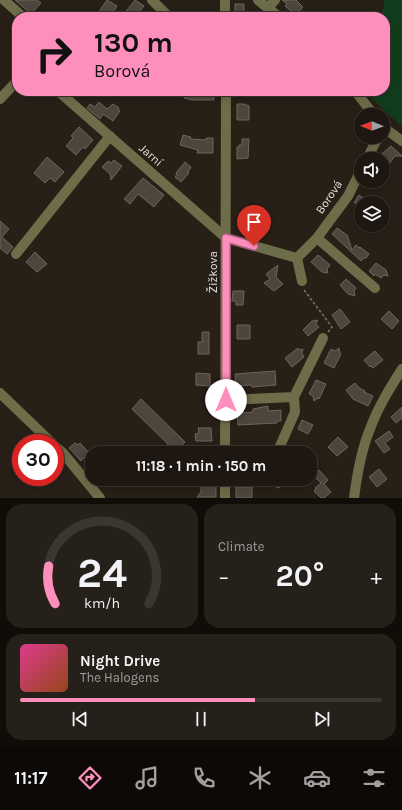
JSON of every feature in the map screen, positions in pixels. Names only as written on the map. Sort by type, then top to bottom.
[{"type":"street","points":[[4,0],[17,12]]},
{"type":"street","points":[[152,0],[164,12]]},
{"type":"street","points":[[225,0],[225,12]]},
{"type":"street","points":[[258,0],[273,12]]},
{"type":"street","points":[[268,8],[275,0]]},
{"type":"street","points":[[0,99],[12,86]]},
{"type":"street","name":"Jarní","points":[[64,96],[226,238]]},
{"type":"street","name":"Žižkova","points":[[225,446],[226,96]]},
{"type":"street","points":[[359,96],[368,108]]},
{"type":"street","points":[[390,132],[402,141]]},
{"type":"street","points":[[16,254],[110,136]]},
{"type":"street","name":"Borová","points":[[297,258],[317,238],[348,196],[354,184]]},
{"type":"street","points":[[226,238],[297,258],[302,280]]},
{"type":"street","points":[[317,238],[375,288]]},
{"type":"street","points":[[280,446],[295,412],[294,398],[324,338]]},
{"type":"street","points":[[354,498],[362,455],[370,429],[386,394],[402,368]]},
{"type":"street","points":[[0,394],[42,434]]},
{"type":"street","points":[[226,400],[294,398]]},
{"type":"street","points":[[64,454],[100,498]]},
{"type":"street","points":[[225,486],[225,498]]},
{"type":"path","points":[[302,280],[303,289],[332,327],[324,338]]},
{"type":"green space","points":[[385,0],[402,0],[402,127],[390,116],[390,108],[382,108],[369,96],[390,96],[390,12],[382,12]]},
{"type":"building","points":[[15,0],[37,0],[41,3],[33,12],[29,12]]},
{"type":"building","points":[[107,0],[117,6],[113,12],[99,12]]},
{"type":"building","points":[[135,0],[144,6],[139,12],[126,12]]},
{"type":"building","points":[[282,0],[296,0],[303,7],[299,12],[292,12],[285,6],[287,4]]},
{"type":"building","points":[[235,4],[244,4],[244,12],[235,12]]},
{"type":"building","points":[[185,96],[214,96],[214,100],[192,100],[184,98]]},
{"type":"building","points":[[99,102],[107,109],[113,104],[119,108],[118,110],[120,111],[113,121],[103,114],[100,119],[87,108],[90,104],[95,107]]},
{"type":"building","points":[[237,104],[249,106],[249,120],[237,120]]},
{"type":"building","points":[[79,127],[93,140],[85,149],[83,147],[76,155],[66,146],[73,138],[71,136]]},
{"type":"building","points":[[183,135],[191,137],[190,139],[207,140],[206,138],[213,138],[213,153],[197,153],[198,150],[180,145]]},
{"type":"building","points":[[242,139],[249,139],[248,158],[237,159],[237,147],[242,145]]},
{"type":"building","points":[[391,146],[402,156],[395,156],[390,163],[390,152],[384,152]]},
{"type":"building","points":[[47,157],[64,172],[55,182],[50,178],[45,183],[34,173]]},
{"type":"building","points":[[114,160],[122,166],[111,180],[110,174],[102,167],[108,161],[111,163]]},
{"type":"building","points":[[185,162],[191,167],[188,172],[189,173],[181,182],[175,177],[177,174],[176,173]]},
{"type":"building","points":[[143,178],[164,195],[154,207],[138,194],[130,204],[124,199]]},
{"type":"building","points":[[0,221],[9,229],[2,237],[13,247],[7,254],[0,248]]},
{"type":"building","points":[[337,228],[347,235],[352,250],[356,245],[369,254],[366,258],[361,261],[332,234]]},
{"type":"building","points":[[35,252],[47,264],[37,272],[26,262]]},
{"type":"building","points":[[318,255],[330,265],[327,269],[328,273],[322,272],[311,262]]},
{"type":"building","points":[[376,263],[386,270],[388,276],[384,275],[381,278],[375,274],[374,276],[369,271]]},
{"type":"building","points":[[278,265],[276,277],[283,284],[274,291],[264,283],[270,279],[266,274]]},
{"type":"building","points":[[346,279],[356,288],[354,291],[355,296],[348,294],[340,285]]},
{"type":"building","points":[[233,291],[244,291],[243,305],[236,305],[236,301],[232,301]]},
{"type":"building","points":[[340,309],[350,322],[341,329],[332,315]]},
{"type":"building","points":[[389,311],[399,321],[392,329],[381,319]]},
{"type":"building","points":[[318,320],[316,324],[319,327],[308,336],[303,330],[312,321]]},
{"type":"building","points":[[237,325],[250,325],[250,339],[237,339]]},
{"type":"building","points":[[202,332],[209,332],[209,354],[198,354],[198,342],[202,342]]},
{"type":"building","points":[[298,348],[299,350],[303,349],[302,353],[304,357],[292,367],[285,358]]},
{"type":"building","points":[[339,348],[341,354],[334,368],[324,363],[331,349],[335,351]]},
{"type":"building","points":[[375,351],[383,360],[373,368],[371,366],[370,367],[364,360]]},
{"type":"building","points":[[275,371],[276,385],[252,387],[251,385],[236,386],[235,374]]},
{"type":"building","points":[[196,373],[210,374],[210,386],[196,385]]},
{"type":"building","points":[[316,380],[326,384],[319,399],[318,398],[314,401],[313,396],[309,394]]},
{"type":"building","points":[[355,383],[358,387],[365,391],[364,392],[373,396],[368,406],[353,399],[346,390]]},
{"type":"building","points":[[141,399],[185,442],[181,446],[167,446],[168,444],[132,409]]},
{"type":"building","points":[[268,406],[268,411],[281,410],[281,421],[277,421],[277,423],[238,425],[237,413],[253,412],[253,409]]},
{"type":"building","points":[[402,407],[402,418],[396,423],[391,417]]},
{"type":"building","points":[[302,420],[313,425],[308,434],[298,429]]},
{"type":"building","points":[[198,428],[211,428],[212,441],[196,441],[195,434],[199,433]]},
{"type":"building","points":[[389,431],[393,437],[385,443],[390,449],[384,453],[375,441]]},
{"type":"building","points":[[338,437],[348,447],[337,456],[328,447]]},
{"type":"building","points":[[75,443],[78,445],[80,443],[85,448],[85,458],[84,457],[81,461],[69,448]]},
{"type":"building","points":[[379,469],[387,479],[377,487],[369,477]]},
{"type":"building","points":[[319,470],[328,480],[324,484],[331,492],[324,498],[321,498],[314,491],[316,489],[315,488],[321,483],[317,479],[317,472]]},
{"type":"building","points":[[201,486],[216,486],[216,497],[197,497],[201,492]]},
{"type":"building","points":[[236,487],[252,487],[252,498],[236,498]]},
{"type":"route","points":[[226,400],[226,238],[254,246]]}]
